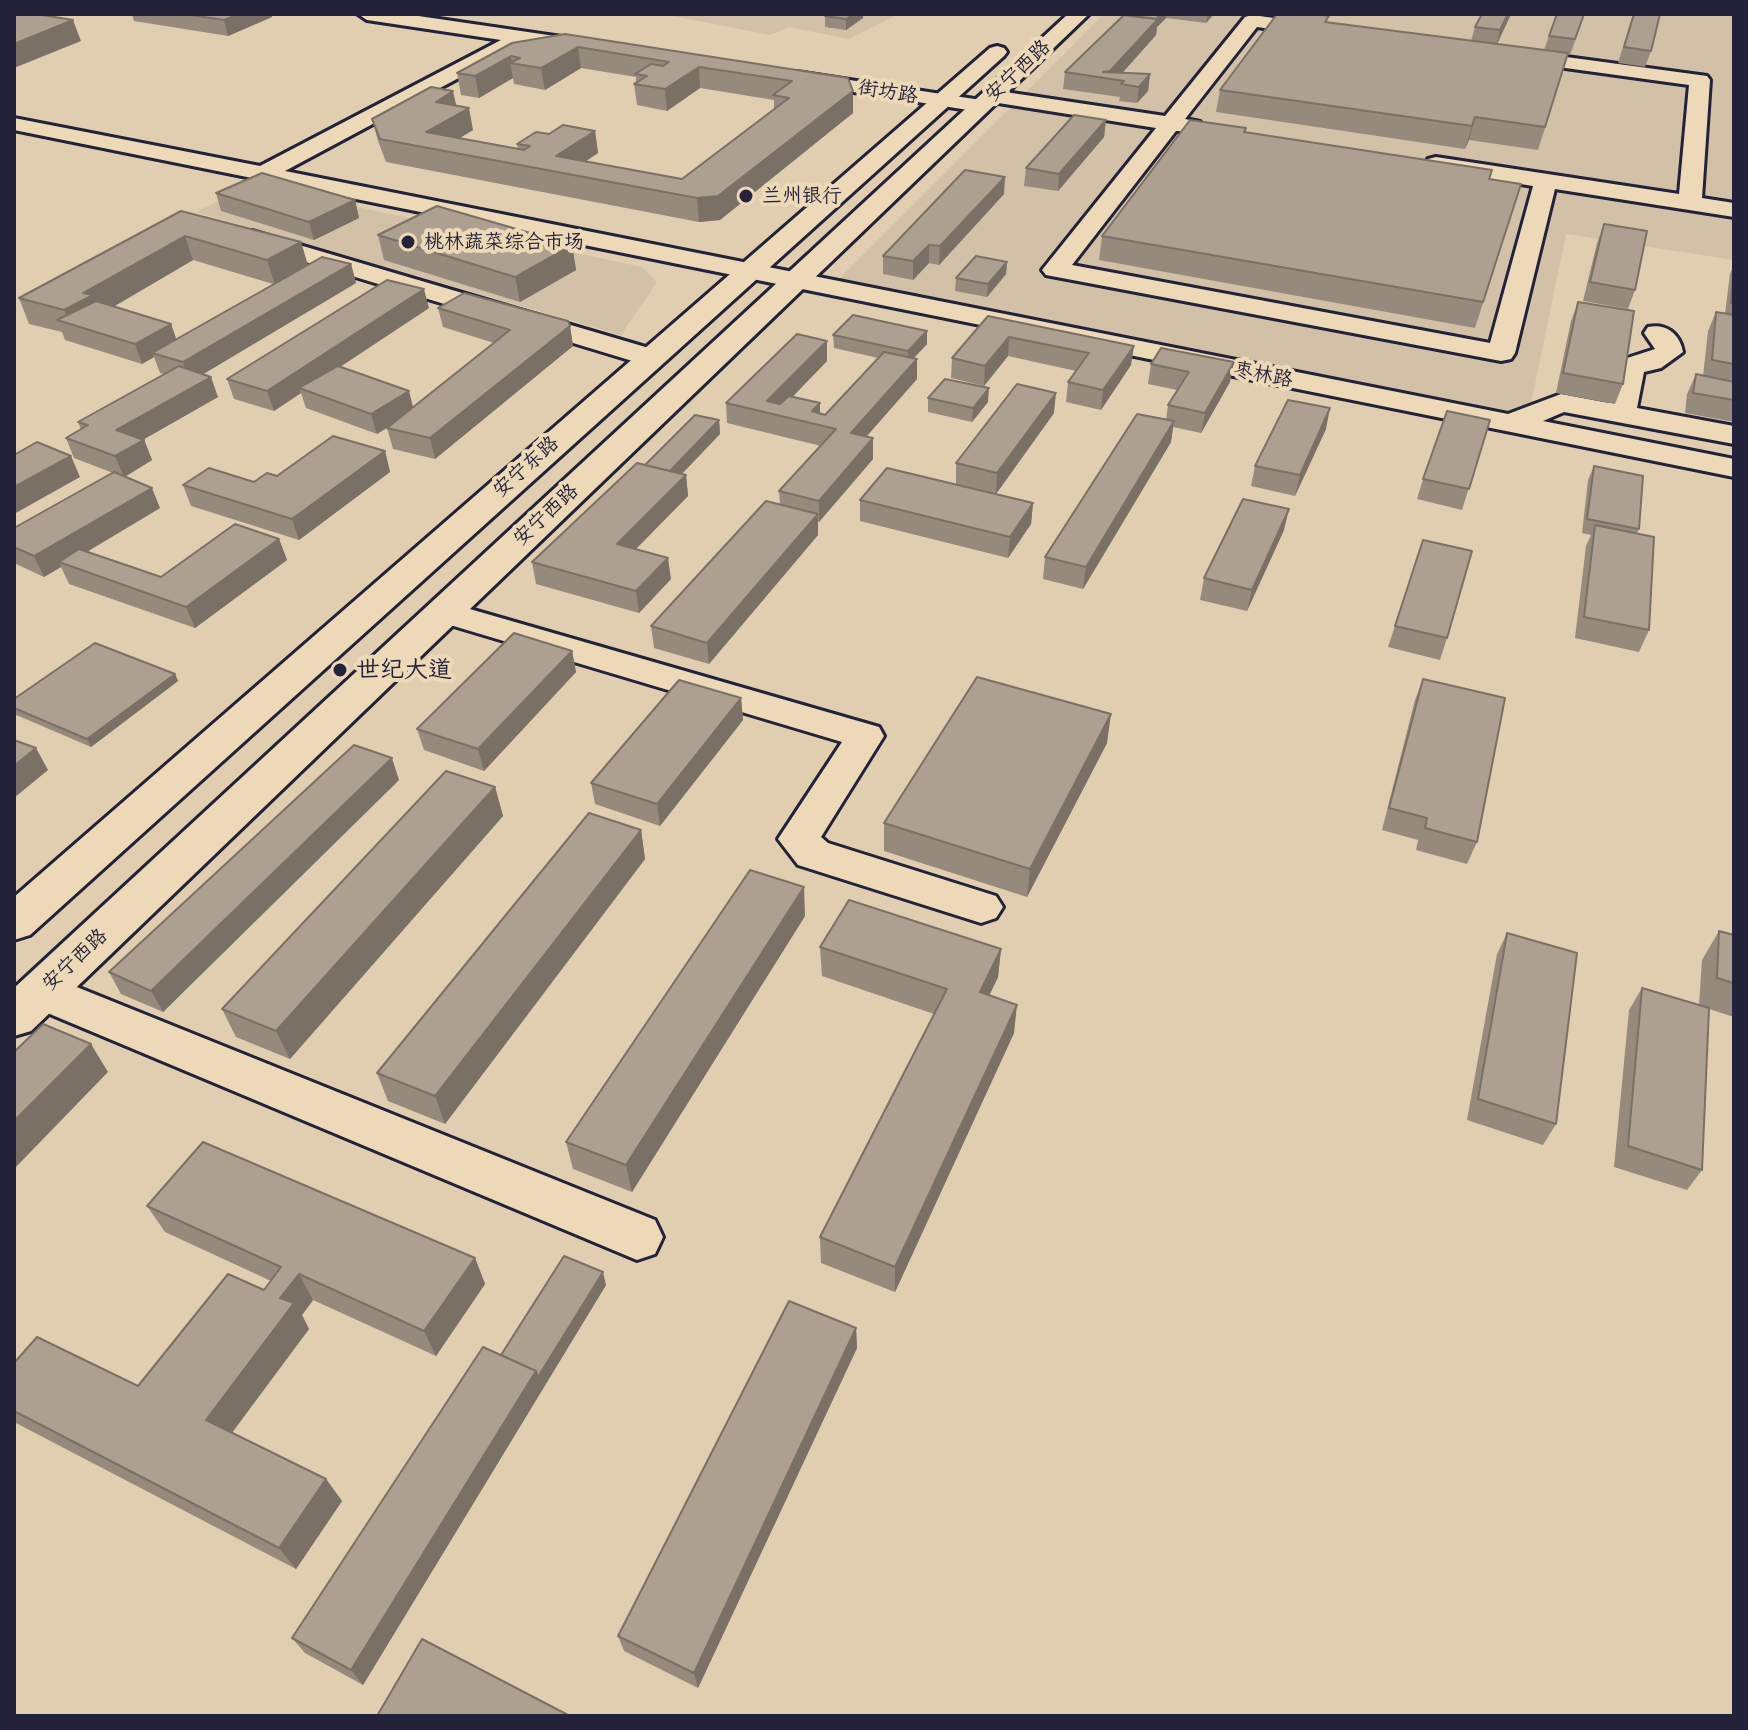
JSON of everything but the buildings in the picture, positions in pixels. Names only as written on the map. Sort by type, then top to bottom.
[{"type":"main road","name":"安宁西路","points":[[28,1004],[1079,14]]},
{"type":"main road","name":"安宁东路","points":[[14,923],[745,271],[1018,33]]},
{"type":"street","points":[[367,14],[609,50]]},
{"type":"street","points":[[1345,33],[1252,21],[1055,270],[1501,353],[1546,181]]},
{"type":"street","points":[[263,174],[521,37]]},
{"type":"street","points":[[1484,52],[1700,80],[1690,203]]},
{"type":"street","name":"街坊路","points":[[774,75],[942,100],[987,101],[1218,131]]},
{"type":"street","name":"枣林路","points":[[14,124],[1734,468]]},
{"type":"street","points":[[1421,162],[1734,210]]},
{"type":"street","points":[[233,233],[649,357]]},
{"type":"street","points":[[371,297],[398,281]]},
{"type":"street","points":[[1621,414],[1631,366],[1669,352],[1668,344],[1658,333]]},
{"type":"street","points":[[1509,424],[1561,403],[1734,435]]},
{"type":"street","points":[[442,612],[865,736],[799,839],[813,854],[981,907]]},
{"type":"street","points":[[28,1004],[637,1237]]},
{"type":"shaded area","points":[[663,14],[899,14],[849,39],[789,27],[770,35]]},
{"type":"shaded area","points":[[1104,14],[1734,14],[1734,260],[1566,234],[1527,423],[836,282]]},
{"type":"shaded area","name":"桃林蔬菜综合市场","points":[[252,185],[642,267],[657,282],[621,335],[196,212]]},
{"type":"place","name":"兰州银行","points":[[746,196]]},
{"type":"place","name":"桃林蔬菜综合市场","points":[[408,242]]},
{"type":"place","name":"世纪大道","points":[[340,670]]}]
